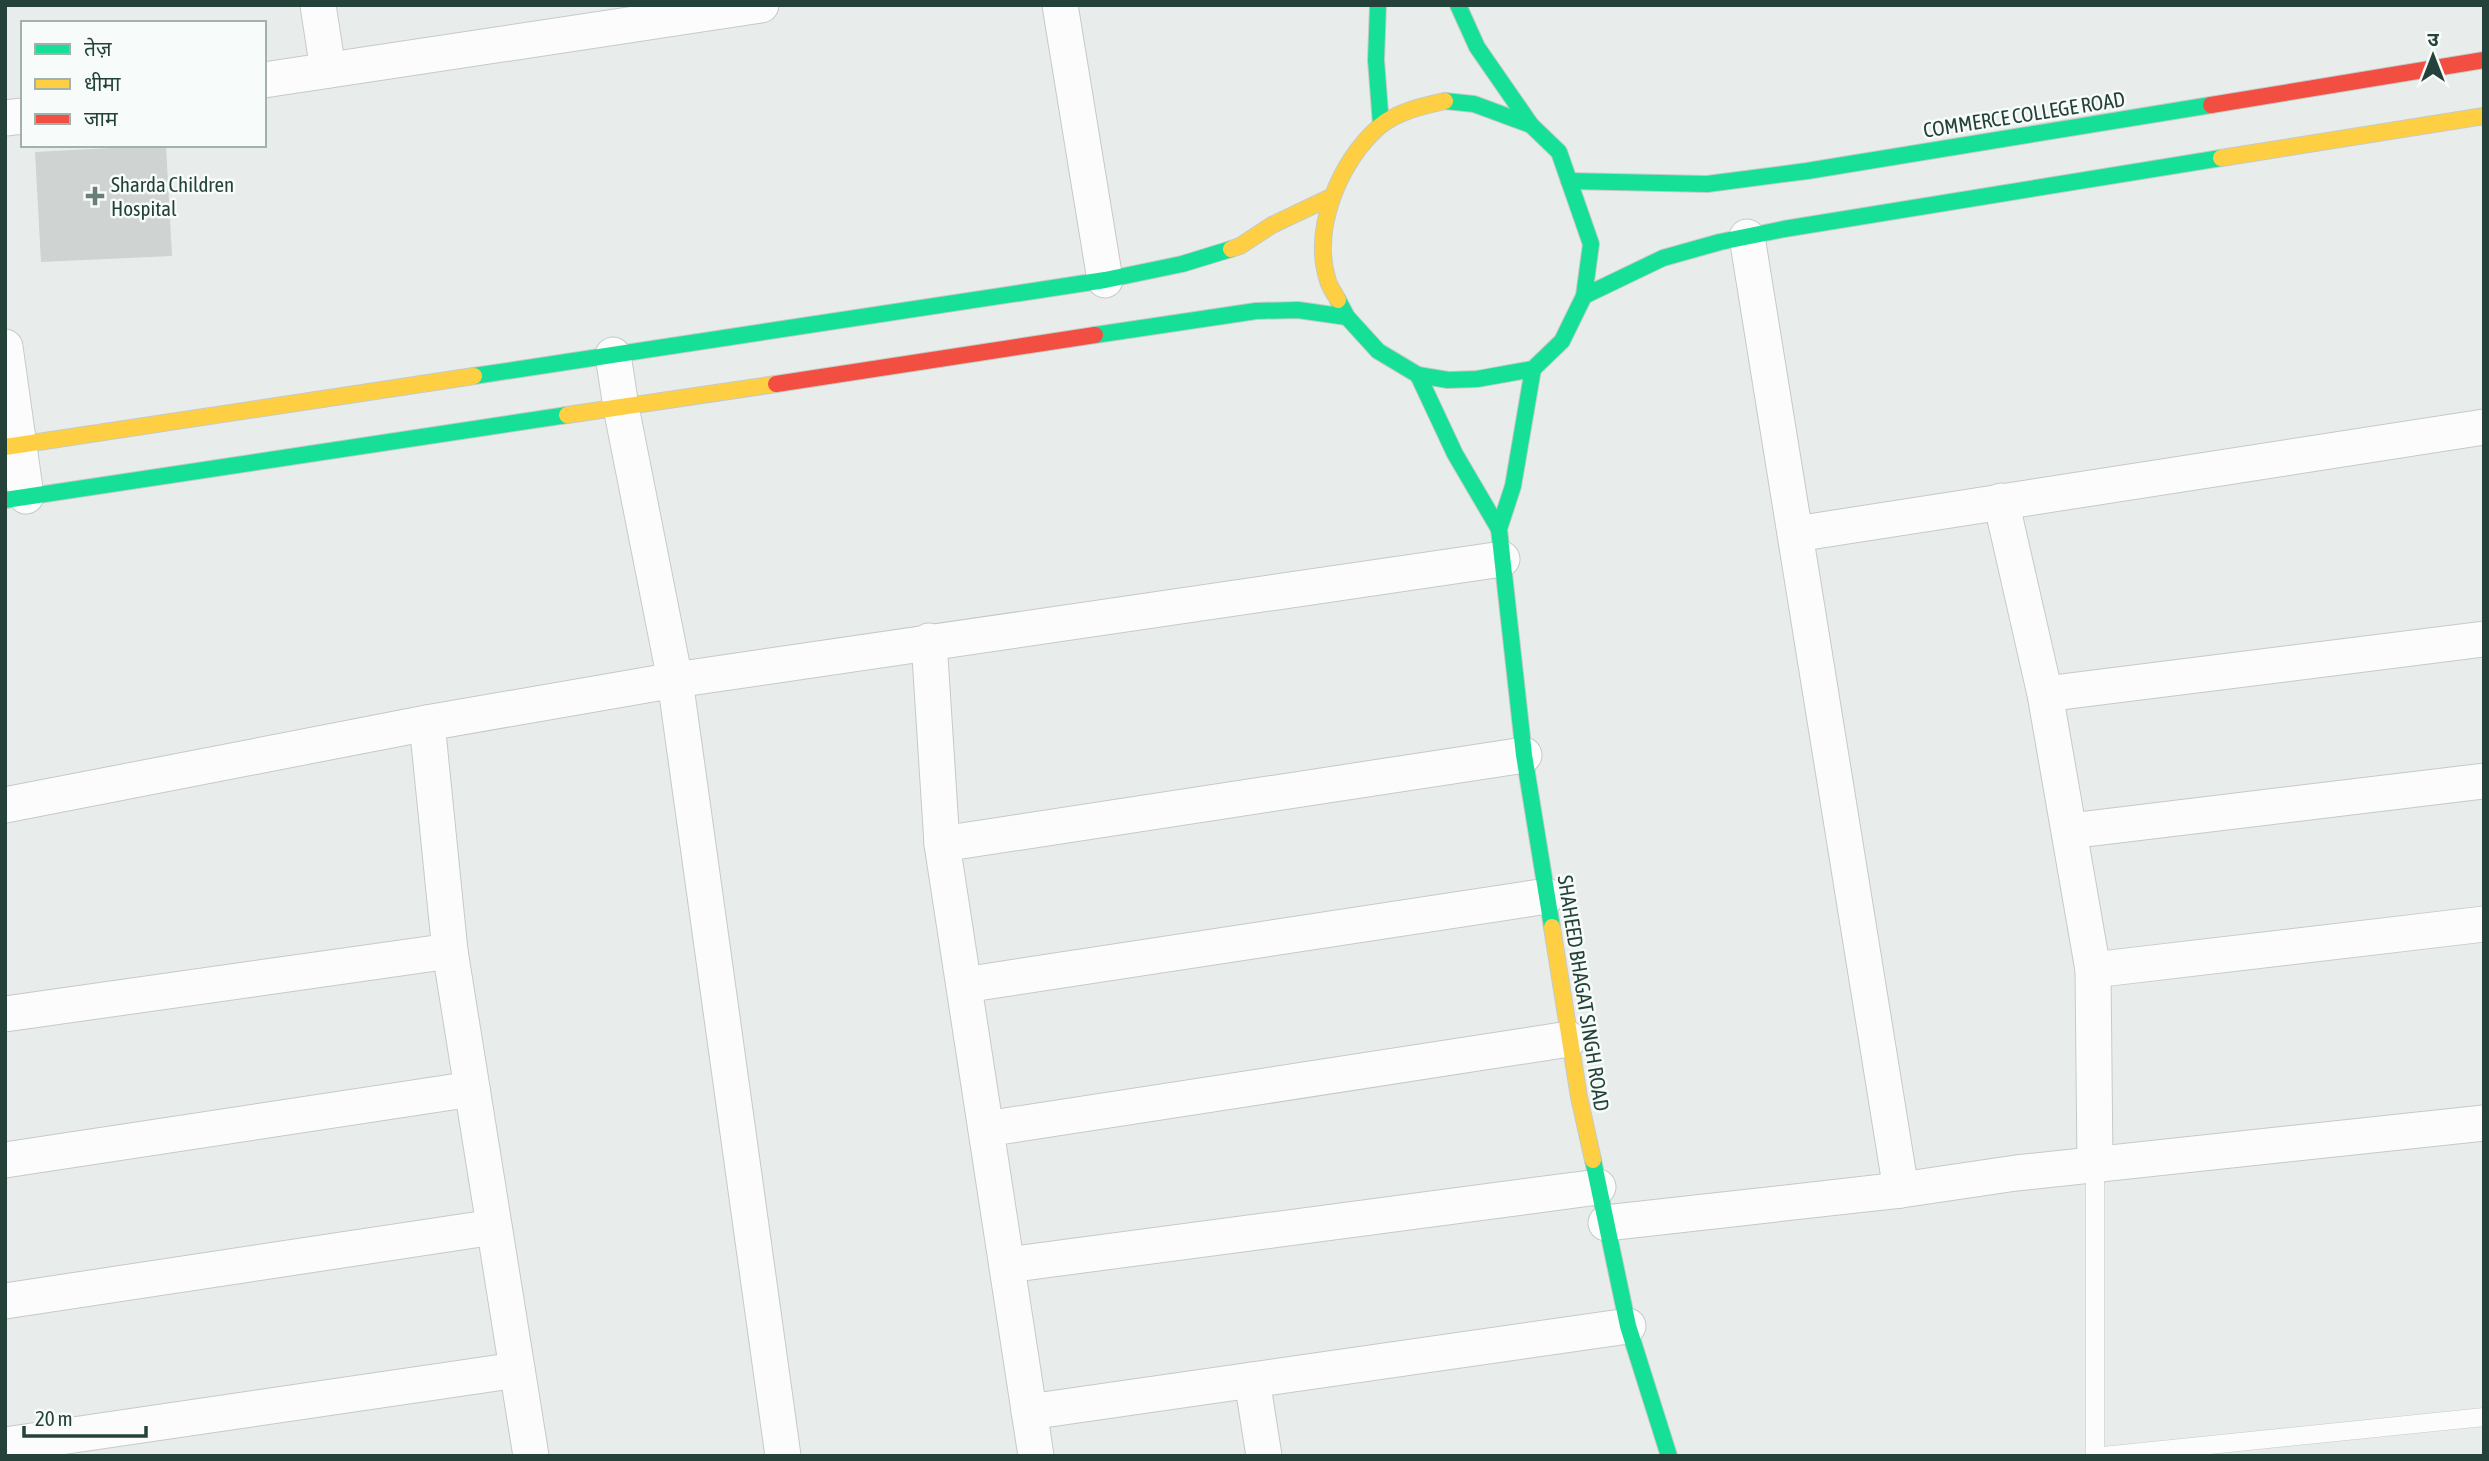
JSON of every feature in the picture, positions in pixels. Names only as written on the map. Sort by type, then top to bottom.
[{"type":"street","points":[[318,5],[328,70]]},
{"type":"street","points":[[266,80],[328,70],[562,20],[761,5]]},
{"type":"street","points":[[1060,5],[1105,279]]},
{"type":"street","points":[[1378,5],[1376,60],[1381,125]]},
{"type":"street","points":[[1458,5],[1478,47],[1531,125],[1559,152],[1591,244],[1584,296],[1562,341],[1533,369],[1478,379],[1448,380],[1418,375],[1378,351],[1347,317],[1328,281],[1323,242],[1331,197],[1354,155],[1381,125],[1413,108],[1445,101],[1474,104],[1531,125]]},
{"type":"street","name":"COMMERCE COLLEGE ROAD","points":[[1569,181],[1707,184],[2484,60]]},
{"type":"street","points":[[1584,296],[1663,258],[1747,237],[2484,116]]},
{"type":"street","points":[[12,446],[1105,279],[1182,264],[1240,246],[1272,225],[1331,197]]},
{"type":"street","points":[[1747,237],[1901,1190]]},
{"type":"street","points":[[5,347],[16,498],[1256,311],[1298,310],[1347,317]]},
{"type":"street","points":[[613,355],[675,680],[783,1456]]},
{"type":"street","points":[[1501,544],[1514,486],[1533,369]]},
{"type":"street","points":[[1418,375],[1436,418],[1501,544]]},
{"type":"street","points":[[1796,534],[2484,427]]},
{"type":"street","points":[[2001,501],[2045,694],[2093,970],[2095,1164]]},
{"type":"street","points":[[5,805],[427,723],[1501,544]]},
{"type":"street","name":"SHAHEED BHAGAT SINGH ROAD","points":[[1501,544],[1524,755],[1579,1097],[1628,1326],[1669,1456]]},
{"type":"street","points":[[2045,694],[2484,639]]},
{"type":"street","points":[[929,641],[942,844],[1036,1456]]},
{"type":"street","points":[[427,723],[450,951],[531,1456]]},
{"type":"street","points":[[942,844],[1524,755]]},
{"type":"street","points":[[2070,831],[2484,781]]},
{"type":"street","points":[[964,985],[1547,896]]},
{"type":"street","points":[[2093,970],[2484,924]]},
{"type":"street","points":[[5,1014],[450,951]]},
{"type":"street","points":[[986,1129],[1569,1039]]},
{"type":"street","points":[[5,1160],[472,1089]]},
{"type":"street","points":[[1606,1223],[1901,1190],[2095,1164],[2484,1123]]},
{"type":"street","points":[[1007,1265],[1598,1187]]},
{"type":"street","points":[[5,1301],[494,1227]]},
{"type":"street","points":[[1029,1412],[1628,1326]]},
{"type":"street","points":[[5,1445],[517,1370]]},
{"type":"street","points":[[1252,1380],[1264,1456]]},
{"type":"lane","points":[[2095,1164],[2095,1456]]},
{"type":"lane","points":[[2103,1456],[2484,1417]]},
{"type":"building","points":[[166,147],[172,256],[41,262],[35,152]]},
{"type":"traffic: fast","points":[[1378,5],[1376,60],[1381,125]]},
{"type":"traffic: fast","points":[[1458,5],[1477,47],[1531,125]]},
{"type":"traffic: fast","points":[[1338,300],[1347,317],[1378,351],[1418,375],[1448,380],[1477,379],[1533,369],[1562,341],[1584,296],[1591,244],[1559,152],[1531,125],[1474,104],[1445,101]]},
{"type":"traffic: fast","points":[[1569,181],[1707,184],[1807,171],[2211,105]]},
{"type":"traffic: fast","points":[[1584,296],[1663,258],[1720,242],[1784,229],[2221,158]]},
{"type":"traffic: fast","points":[[474,376],[1105,280],[1182,264],[1231,249]]},
{"type":"traffic: fast","points":[[1095,335],[1256,311],[1298,310],[1347,317]]},
{"type":"traffic: fast","points":[[1533,369],[1513,486],[1499,529],[1524,755],[1552,927]]},
{"type":"traffic: fast","points":[[1418,375],[1455,454],[1499,529]]},
{"type":"traffic: fast","points":[[5,500],[567,415]]},
{"type":"traffic: fast","points":[[1593,1160],[1628,1326],[1669,1456]]},
{"type":"traffic: slow","points":[[1338,300],[1328,281],[1323,240],[1326,218],[1341,176],[1366,140],[1380,126],[1395,116],[1445,101]]},
{"type":"traffic: slow","points":[[2221,158],[2484,116]]},
{"type":"traffic: slow","points":[[1231,249],[1272,225],[1331,197]]},
{"type":"traffic: slow","points":[[5,447],[474,376]]},
{"type":"traffic: slow","points":[[567,415],[776,384]]},
{"type":"traffic: slow","points":[[1552,927],[1579,1097],[1593,1160]]},
{"type":"traffic: jam","points":[[2211,105],[2484,60]]},
{"type":"traffic: jam","points":[[776,384],[1095,335]]},
{"type":"place","name":"Sharda Children Hospital","points":[[95,196]]}]
